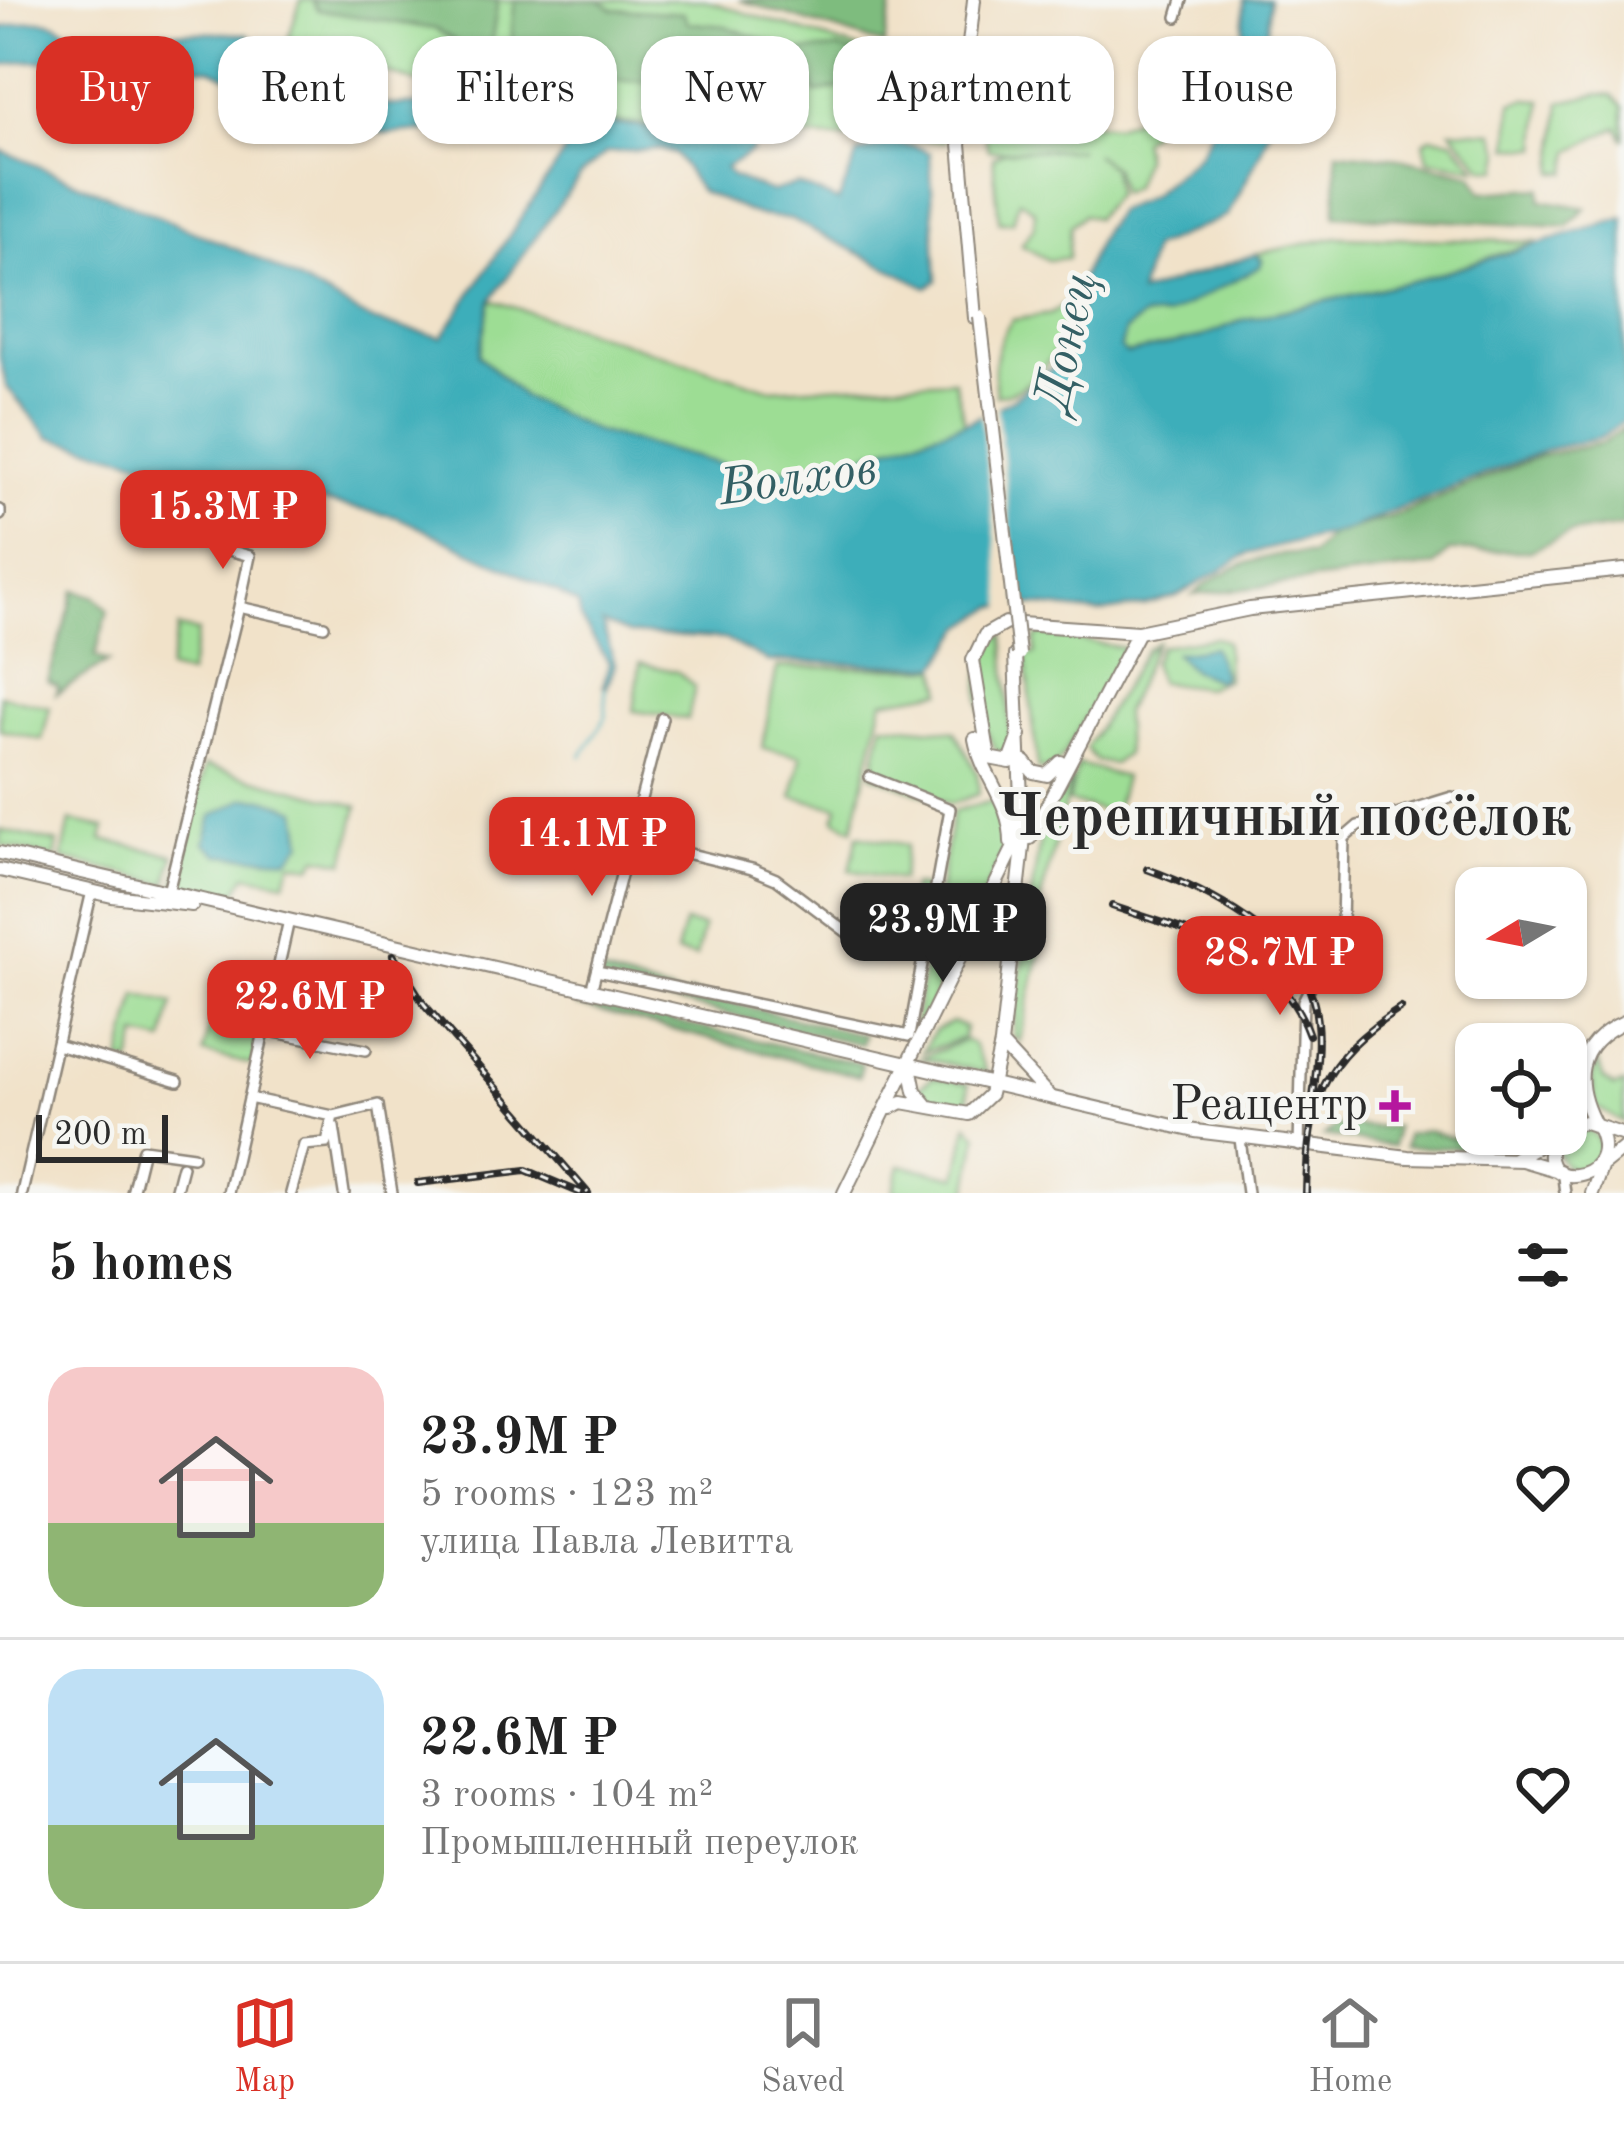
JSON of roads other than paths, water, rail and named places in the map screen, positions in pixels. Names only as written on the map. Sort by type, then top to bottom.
[{"type":"main road","points":[[886,1114],[902,1102],[969,1114],[997,1089],[1020,904],[1017,654],[959,132],[977,0]]},
{"type":"main road","points":[[1021,757],[998,764],[983,743],[973,660],[985,635],[1020,620],[1138,632],[1250,609],[1624,570]]},
{"type":"main road","points":[[1018,856],[1010,816],[978,756],[965,667],[973,639],[993,622],[1016,615],[1138,632]]},
{"type":"main road","points":[[1017,654],[1021,757],[1037,774],[1052,772],[1138,632]]},
{"type":"main road","points":[[844,1193],[991,897],[1018,856],[1138,632]]},
{"type":"main road","points":[[1018,856],[1020,734]]},
{"type":"main road","points":[[0,853],[997,1089],[1240,1139],[1436,1160],[1513,1159],[1582,1178],[1624,1148]]},
{"type":"main road","points":[[0,870],[92,891],[229,908]]},
{"type":"main road","points":[[92,891],[96,875]]},
{"type":"main road","points":[[991,897],[1011,887],[1020,904]]},
{"type":"main road","points":[[1587,1065],[1590,1044],[1624,1022]]},
{"type":"main road","points":[[1001,1044],[1051,1098]]},
{"type":"main road","points":[[910,1066],[915,1091],[932,1108]]},
{"type":"main road","points":[[1587,1103],[1607,1144],[1592,1193]]},
{"type":"main road","points":[[1587,1123],[1624,1136]]},
{"type":"main road","points":[[1513,1159],[1520,1155]]},
{"type":"main road","points":[[1552,1155],[1569,1193]]},
{"type":"street","points":[[1177,17],[1182,0]]},
{"type":"street","points":[[168,892],[250,556],[197,542]]},
{"type":"street","points":[[239,607],[324,626]]},
{"type":"street","points":[[591,991],[662,718]]},
{"type":"street","points":[[597,971],[902,1038],[911,1032],[950,808],[870,777]]},
{"type":"street","points":[[1299,1146],[1303,1001],[1342,925],[1344,838],[1358,826],[1452,797]]},
{"type":"street","points":[[550,808],[567,824],[752,868],[776,879],[852,936],[959,966]]},
{"type":"street","points":[[22,1193],[92,891]]},
{"type":"street","points":[[228,1193],[289,920]]},
{"type":"street","points":[[264,1030],[367,1050]]},
{"type":"street","points":[[57,1045],[178,1081]]},
{"type":"street","points":[[249,1098],[333,1116],[378,1105],[392,1193]]},
{"type":"street","points":[[291,1193],[304,1145],[327,1143],[333,1116]]},
{"type":"street","points":[[333,1116],[344,1193]]},
{"type":"street","points":[[1240,1139],[1246,1193]]},
{"type":"street","points":[[133,1193],[143,1148],[193,1156]]},
{"type":"street","points":[[175,1193],[182,1166]]},
{"type":"water","points":[[1244,0],[1269,0],[1268,36],[1243,36]]},
{"type":"water","points":[[40,21],[74,36],[36,36],[36,61],[0,66],[0,28]]},
{"type":"water","points":[[140,32],[247,34],[218,36],[218,72],[194,66],[194,36],[88,36]]},
{"type":"water","points":[[388,105],[412,105],[412,132],[388,134]]},
{"type":"water","points":[[617,125],[641,127],[641,144],[751,144],[752,152],[725,168],[732,177],[772,192],[797,184],[838,201],[858,154],[894,145],[930,153],[937,281],[927,287],[790,219],[756,215],[700,191],[675,154],[658,149],[606,153],[581,174],[491,300],[479,355],[523,397],[598,432],[759,474],[866,454],[965,423],[1014,398],[1061,361],[1083,301],[1079,282],[1104,228],[1117,211],[1150,196],[1199,154],[1204,144],[1263,144],[1227,216],[1152,248],[1139,294],[1256,254],[1262,260],[1260,267],[1166,316],[1143,317],[1125,331],[1120,349],[1127,354],[1199,338],[1243,320],[1421,279],[1624,218],[1624,421],[1601,438],[1545,450],[1350,529],[1248,554],[1177,596],[1099,613],[1023,604],[995,607],[964,627],[938,666],[767,661],[724,639],[629,634],[602,623],[615,664],[607,687],[603,686],[609,663],[581,620],[578,605],[557,592],[397,517],[215,480],[49,437],[6,386],[0,356],[0,150],[253,256],[375,322],[442,337],[569,145],[563,144],[617,144]]},
{"type":"water","points":[[275,511],[297,514],[313,547],[300,545],[292,523],[267,522]]},
{"type":"water","points":[[1213,647],[1223,675],[1220,681],[1192,670],[1175,653]]},
{"type":"water","points":[[245,798],[267,799],[298,810],[303,842],[289,859],[219,855],[205,843],[212,816]]},
{"type":"waterway","points":[[582,756],[606,717],[605,688]]},
{"type":"railway","points":[[1147,869],[1245,918],[1288,955],[1303,977],[1317,1028],[1311,1114]]},
{"type":"railway","points":[[1112,906],[1201,936],[1254,964],[1277,982],[1309,1035]]},
{"type":"railway","points":[[393,955],[424,1004],[588,1193]]},
{"type":"railway","points":[[1306,1193],[1310,1132],[1324,1085],[1353,1046],[1401,1008]]},
{"type":"railway","points":[[418,1183],[526,1170],[581,1193]]},
{"type":"place","name":"Реацентр","points":[[1395,1106]]},
{"type":"district","name":"Черепичный посёлок","points":[[1284,819]]},
{"type":"water label","name":"Донец","points":[[1068,342]]},
{"type":"water label","name":"Волхов","points":[[798,480]]}]
